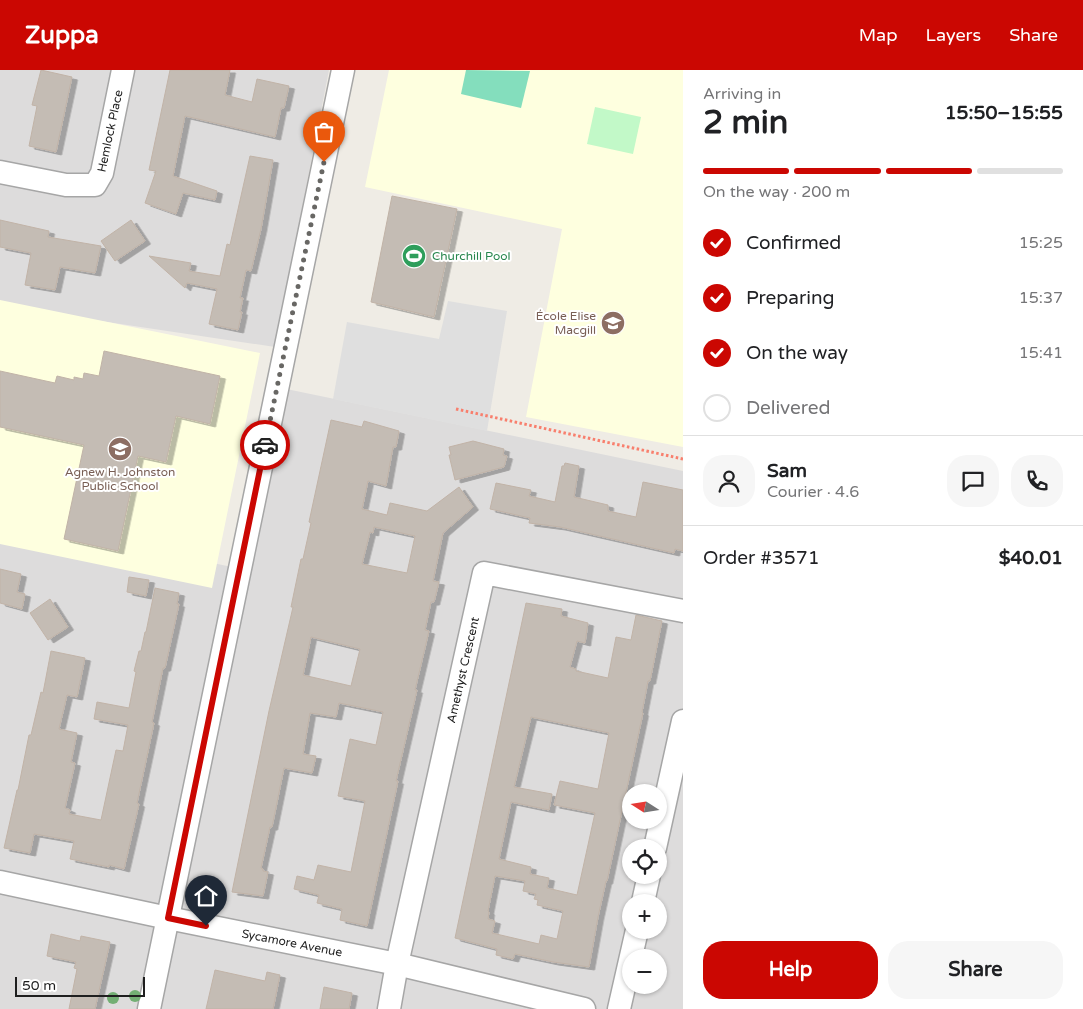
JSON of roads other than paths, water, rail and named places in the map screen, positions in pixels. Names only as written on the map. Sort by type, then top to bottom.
[{"type":"street","name":"Hemlock Place","points":[[0,172],[66,185],[95,185],[102,173],[123,70]]},
{"type":"street","points":[[149,1009],[343,70]]},
{"type":"street","name":"Amethyst Crescent","points":[[397,964],[484,573],[683,611]]},
{"type":"street","points":[[657,839],[683,722]]},
{"type":"street","name":"Sycamore Avenue","points":[[0,882],[397,964],[584,1009]]},
{"type":"street","points":[[619,1009],[635,939]]},
{"type":"street","points":[[389,1009],[397,964]]},
{"type":"place","name":"Churchill Pool","points":[[414,256]]},
{"type":"place","name":"École Elise Macgill","points":[[613,323]]},
{"type":"place","name":"Agnew H. Johnston Public School","points":[[120,449]]}]
